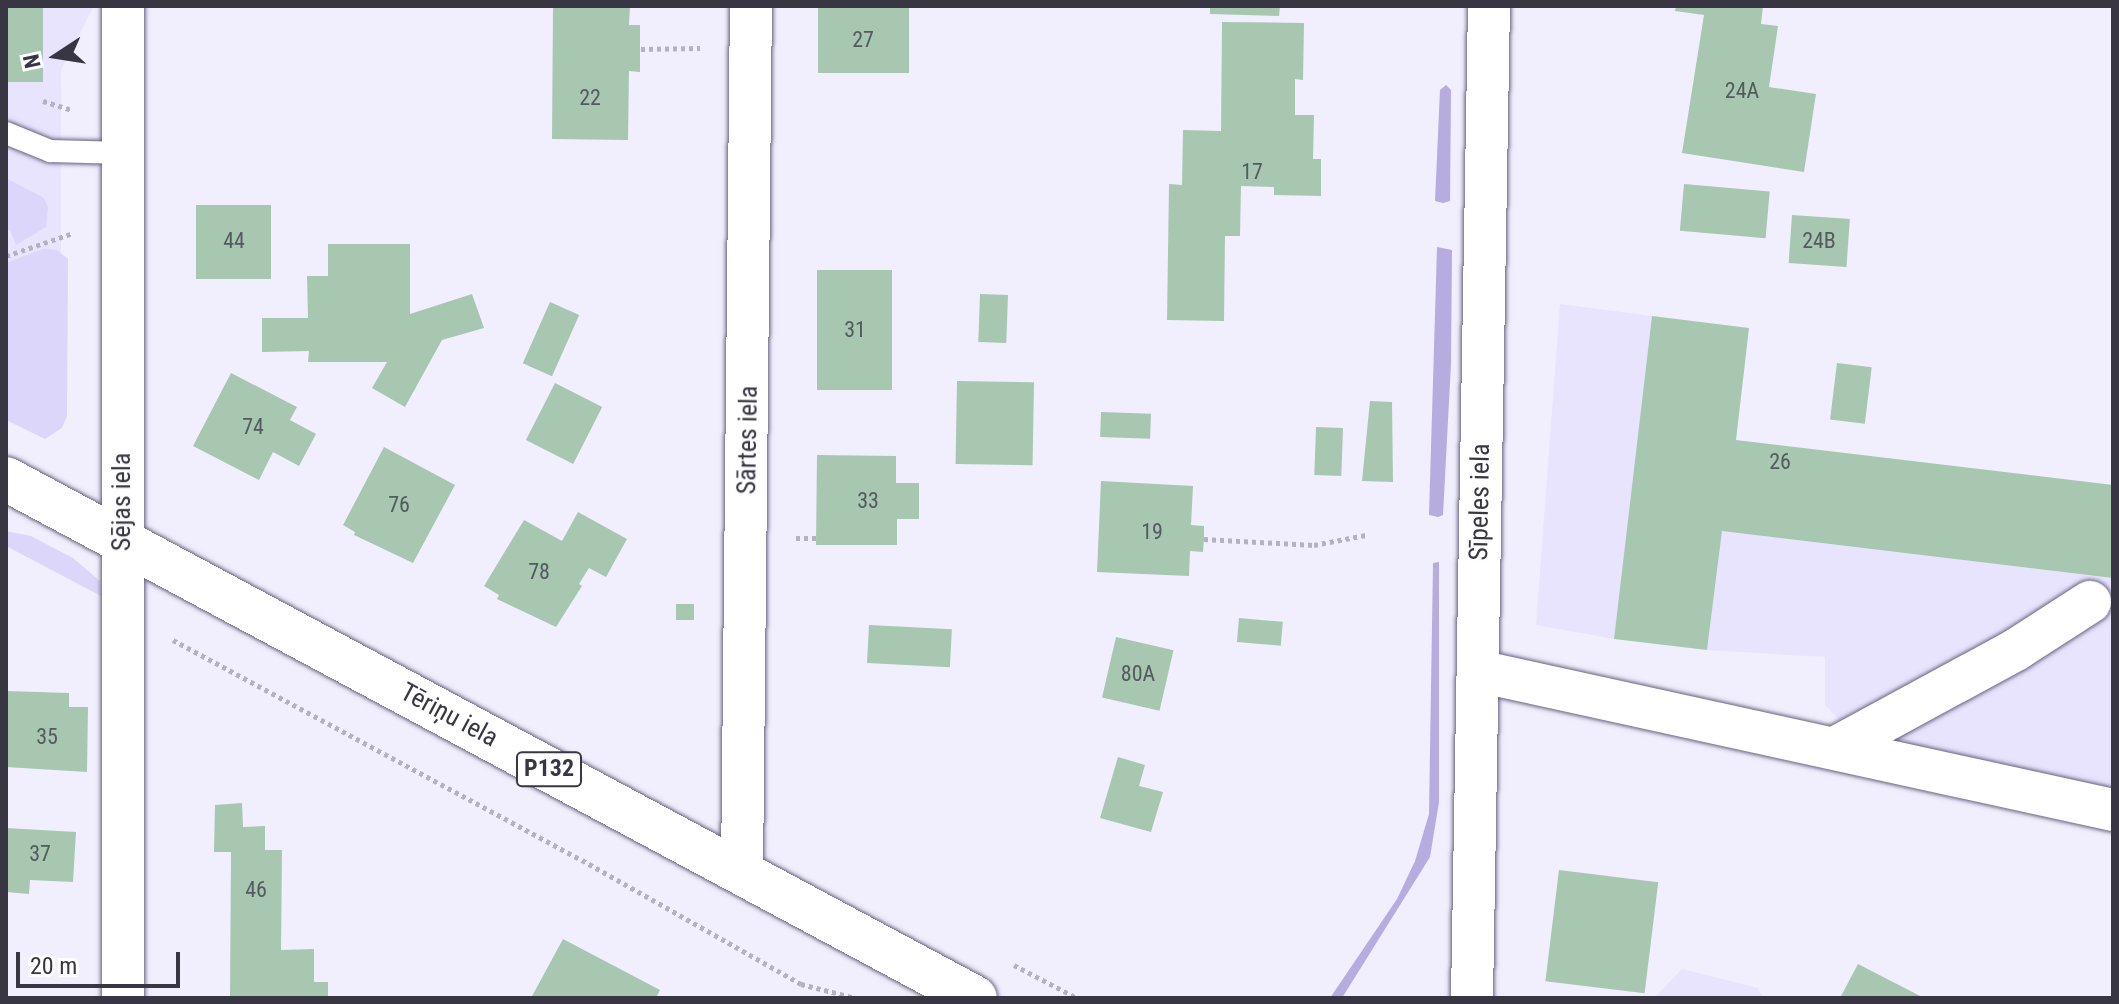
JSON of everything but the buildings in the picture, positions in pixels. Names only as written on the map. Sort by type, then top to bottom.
[{"type":"main road","name":"Tēriņu iela","points":[[6,479],[975,998]]},
{"type":"street","name":"Sējas iela","points":[[123,6],[123,998]]},
{"type":"street","name":"Sārtes iela","points":[[742,873],[751,6]]},
{"type":"street","name":"Sīpeles iela","points":[[1472,998],[1489,6]]},
{"type":"street","points":[[1835,748],[2017,649],[2090,602]]},
{"type":"street","points":[[1478,671],[2113,810]]},
{"type":"lane","points":[[6,133],[50,151],[124,153]]},
{"type":"path","points":[[641,49],[751,47]]},
{"type":"path","points":[[6,256],[75,233],[74,248]]},
{"type":"path","points":[[1204,539],[1314,545],[1366,535]]},
{"type":"path","points":[[125,618],[203,654],[582,860],[801,984],[856,998]]},
{"type":"shaded area","points":[[6,6],[94,6],[61,70],[61,418],[6,405]]},
{"type":"shaded area","points":[[1446,85],[1451,90],[1450,201],[1443,203],[1435,201],[1440,90]]},
{"type":"shaded area","points":[[6,178],[44,198],[48,207],[46,227],[16,245],[10,230],[6,231]]},
{"type":"shaded area","points":[[1437,247],[1452,250],[1451,364],[1443,515],[1438,517],[1429,515]]},
{"type":"shaded area","points":[[43,249],[57,250],[68,259],[67,416],[62,428],[45,439],[6,420],[6,263]]},
{"type":"shaded area","points":[[1560,304],[1652,316],[1614,639],[1536,625]]},
{"type":"shaded area","points":[[6,531],[31,536],[73,558],[100,581],[101,596],[6,546]]},
{"type":"shaded area","points":[[1722,531],[2113,578],[2113,804],[1874,756],[1825,705],[1825,657],[1707,650]]},
{"type":"shaded area","points":[[1439,562],[1439,802],[1430,857],[1342,998],[1330,998],[1397,899],[1415,861],[1429,814],[1433,563]]},
{"type":"shaded area","points":[[1682,969],[1758,988],[1763,998],[1654,998]]}]
